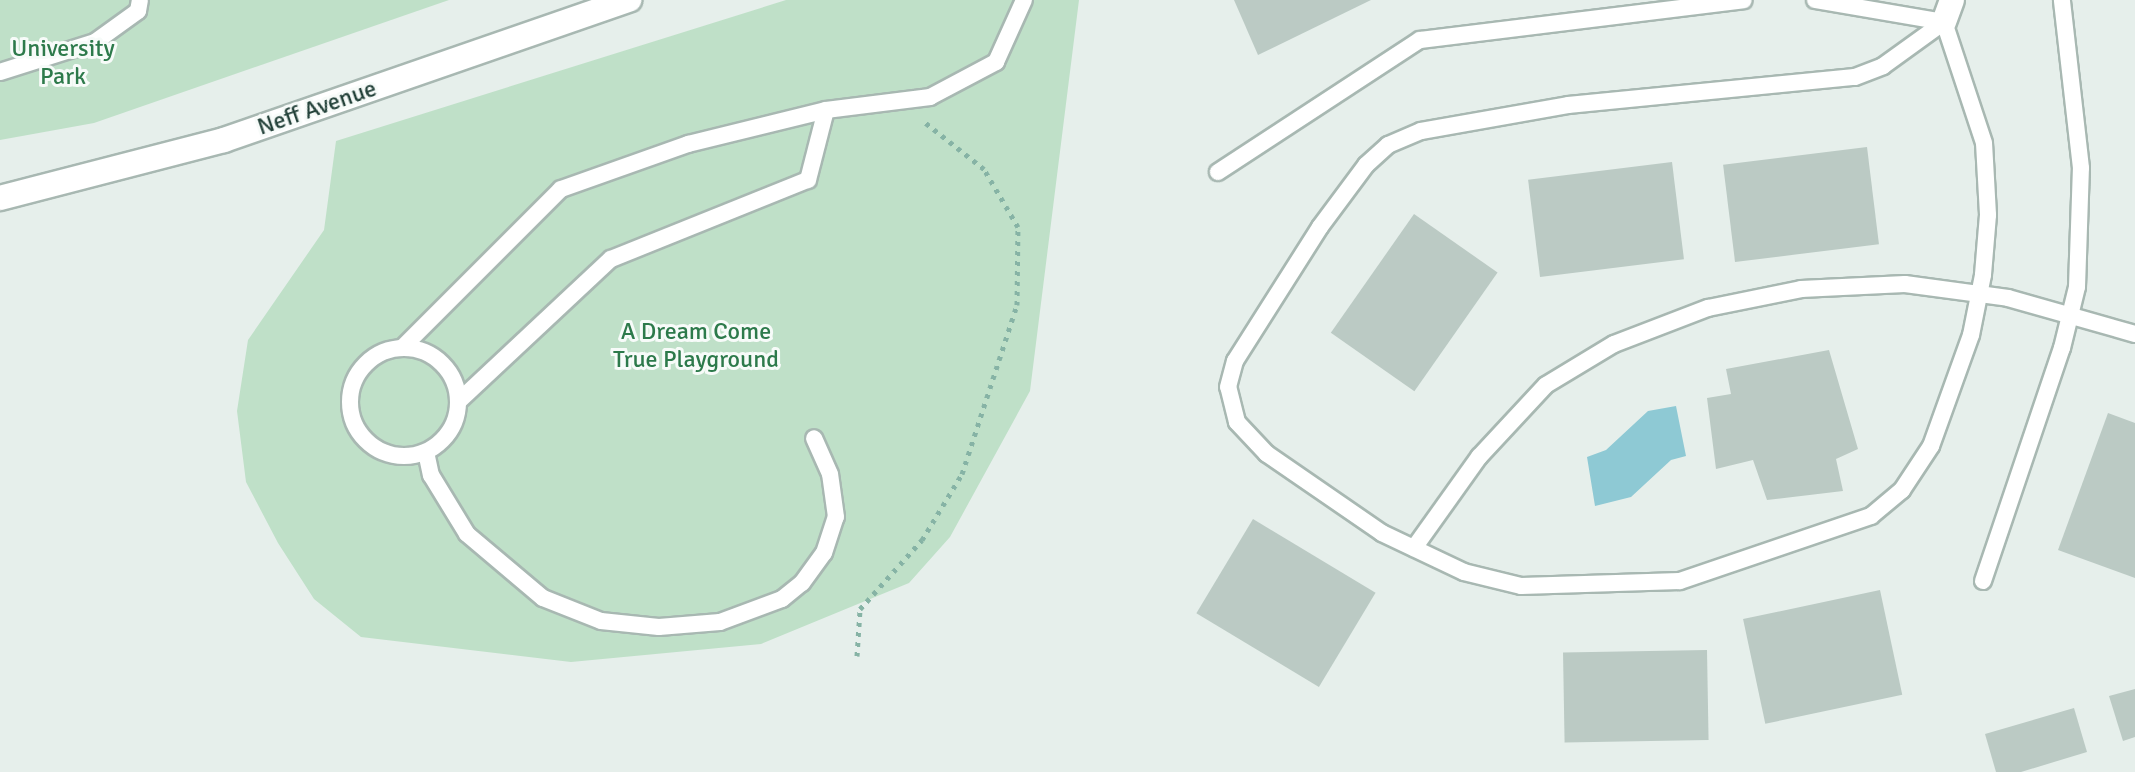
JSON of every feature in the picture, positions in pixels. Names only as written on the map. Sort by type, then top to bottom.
[{"type":"main road","name":"Neff Avenue","points":[[0,198],[224,140],[629,0]]},
{"type":"lane","points":[[0,72],[95,42],[138,11],[140,0]]},
{"type":"lane","points":[[403,347],[561,189],[688,144],[826,110],[930,97],[996,62],[1024,0]]},
{"type":"lane","points":[[1218,172],[1420,40],[1744,0]]},
{"type":"lane","points":[[1815,0],[1948,11]]},
{"type":"lane","points":[[1983,581],[2071,316],[2082,237],[2082,182],[2062,0]]},
{"type":"lane","points":[[1948,11],[1981,123],[1986,154],[1988,215],[1980,293],[1963,358],[1928,453],[1902,490],[1859,522],[1680,581],[1521,586],[1472,575],[1352,514],[1267,454],[1244,433],[1229,401],[1235,361],[1320,227],[1375,156],[1415,132],[1538,110],[1855,77],[1883,66],[1948,11]]},
{"type":"lane","points":[[459,401],[455,380],[442,362],[424,351],[403,347],[382,351],[365,364],[353,382],[352,413],[367,441],[385,453],[406,457],[426,452],[444,440],[459,401],[611,259],[808,180],[826,110]]},
{"type":"lane","points":[[1414,548],[1512,417],[1557,376],[1614,344],[1708,308],[1801,289],[1886,284],[1980,293],[2135,334]]},
{"type":"lane","points":[[426,452],[431,475],[467,534],[543,598],[601,621],[659,627],[720,622],[782,599],[802,583],[824,553],[836,517],[830,474],[814,438]]},
{"type":"path","points":[[857,656],[860,609],[922,540],[962,474],[1017,305],[1018,227],[984,169],[901,101]]},
{"type":"green space","name":"University Park","points":[[0,0],[449,0],[94,123],[0,140]]},
{"type":"green space","name":"A Dream Come True Playground","points":[[786,0],[1079,0],[1030,391],[950,537],[909,583],[761,644],[571,662],[361,637],[314,599],[278,543],[246,482],[237,411],[248,340],[324,230],[336,141]]},
{"type":"water","points":[[1676,406],[1686,456],[1671,460],[1631,497],[1595,506],[1587,457],[1606,450],[1648,411]]},
{"type":"building","points":[[1234,0],[1371,0],[1258,55]]},
{"type":"building","points":[[1867,147],[1879,244],[1735,262],[1723,165]]},
{"type":"building","points":[[1672,162],[1684,259],[1540,277],[1528,180]]},
{"type":"building","points":[[1414,214],[1498,273],[1414,391],[1331,333]]},
{"type":"building","points":[[1829,350],[1858,449],[1836,459],[1843,491],[1767,500],[1753,460],[1716,469],[1707,398],[1731,394],[1726,369]]},
{"type":"building","points":[[2108,413],[2135,423],[2135,578],[2058,550]]},
{"type":"building","points":[[1253,519],[1376,593],[1319,687],[1196,613]]},
{"type":"building","points":[[1880,590],[1902,695],[1765,724],[1743,619]]},
{"type":"building","points":[[1707,650],[1709,740],[1565,742],[1563,653]]},
{"type":"building","points":[[2135,689],[2135,737],[2123,741],[2109,696]]},
{"type":"building","points":[[2074,708],[2087,752],[2021,772],[1996,772],[1985,734]]}]
